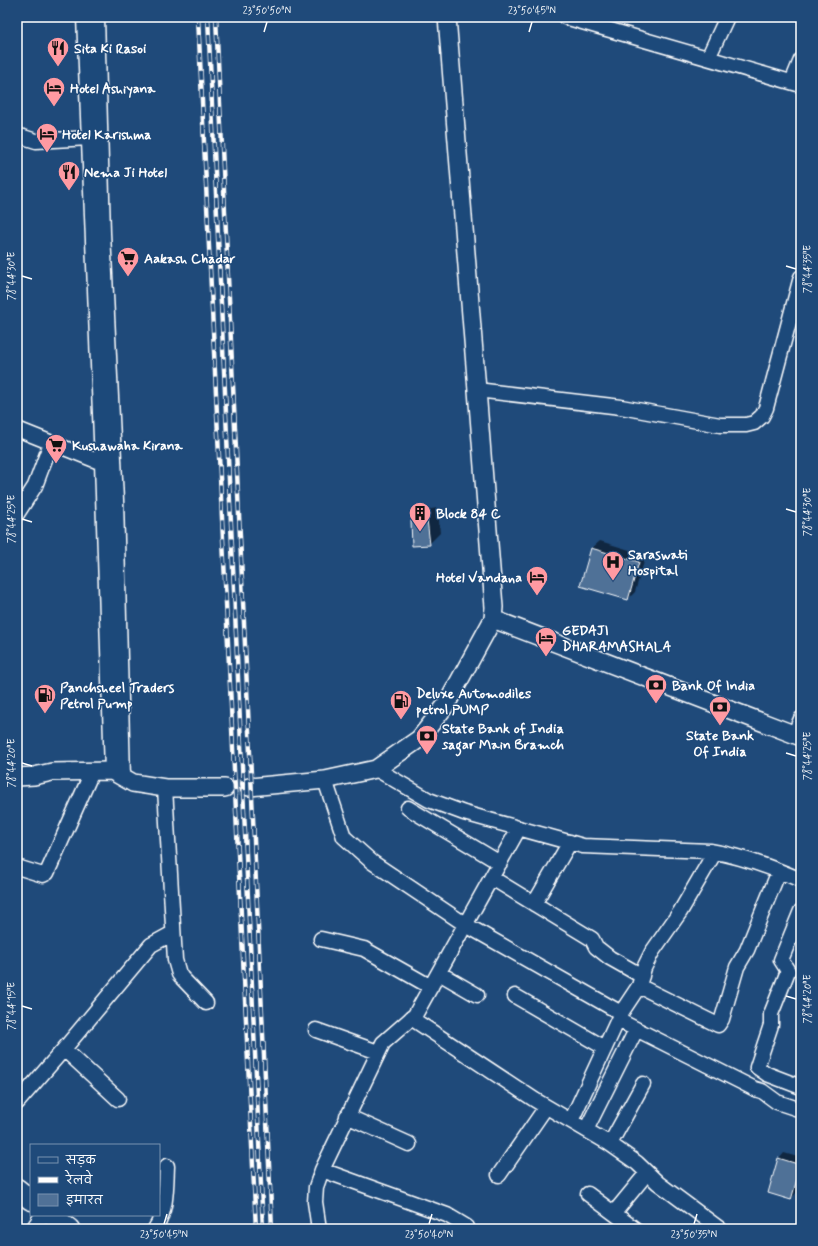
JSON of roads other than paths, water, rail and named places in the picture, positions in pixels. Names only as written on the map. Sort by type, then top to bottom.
[{"type":"highway","points":[[17,1189],[30,1199]]},
{"type":"highway","points":[[52,1216],[69,1229]]},
{"type":"main road","points":[[248,787],[324,780],[376,769],[419,739],[446,705],[493,613],[477,390],[447,17]]},
{"type":"main road","points":[[493,613],[799,729]]},
{"type":"main road","points":[[17,765],[30,765],[52,772]]},
{"type":"main road","points":[[17,777],[34,776],[52,772],[92,772],[118,775],[133,783],[166,788],[225,788]]},
{"type":"street","points":[[84,17],[102,463],[118,775]]},
{"type":"street","points":[[97,17],[103,233],[116,500],[118,775]]},
{"type":"street","points":[[565,17],[797,84],[801,60]]},
{"type":"street","points":[[708,58],[727,17]]},
{"type":"street","points":[[17,135],[36,141],[89,138]]},
{"type":"street","points":[[477,390],[621,407],[720,425],[746,425],[754,423],[762,416],[766,408],[801,277]]},
{"type":"street","points":[[17,429],[102,463]]},
{"type":"street","points":[[17,514],[35,486],[51,443]]},
{"type":"street","points":[[376,769],[429,800],[464,814],[570,842],[589,846],[715,852],[727,854],[779,870],[801,880]]},
{"type":"street","points":[[17,866],[43,875],[47,873],[92,772]]},
{"type":"street","points":[[324,780],[344,836],[372,862],[466,925],[619,1017],[636,1030],[755,1089],[762,1091],[777,1102],[801,1110]]},
{"type":"street","points":[[166,788],[175,960],[179,974],[206,1003]]},
{"type":"street","points":[[408,808],[500,863]]},
{"type":"street","points":[[319,1229],[316,1187],[322,1170],[378,1052],[383,1043],[415,1015],[519,828]]},
{"type":"street","points":[[534,904],[570,842]]},
{"type":"street","points":[[572,1121],[619,1017],[640,981],[644,968],[652,952],[680,912],[715,852]]},
{"type":"street","points":[[492,878],[592,939],[596,947],[640,981],[718,1025],[722,1019],[737,967],[747,950],[779,870]]},
{"type":"street","points":[[801,911],[781,960],[788,971],[771,1014],[772,1025],[758,1067],[767,1074],[801,1087]]},
{"type":"street","points":[[17,1103],[151,945],[173,933]]},
{"type":"street","points":[[321,938],[364,949],[431,987]]},
{"type":"street","points":[[439,973],[477,995]]},
{"type":"street","points":[[515,996],[605,1048]]},
{"type":"street","points":[[411,1018],[546,1106],[610,1144],[637,1163],[658,1183],[720,1229]]},
{"type":"street","points":[[316,1030],[378,1052]]},
{"type":"street","points":[[586,1130],[636,1030]]},
{"type":"street","points":[[64,1049],[118,1100]]},
{"type":"street","points":[[610,1144],[643,1084]]},
{"type":"street","points":[[499,1175],[546,1106]]},
{"type":"street","points":[[347,1116],[410,1144]]},
{"type":"street","points":[[155,1229],[161,1220],[165,1203],[167,1166]]},
{"type":"street","points":[[322,1170],[447,1216],[467,1227]]},
{"type":"street","points":[[614,1213],[647,1173]]},
{"type":"street","points":[[588,1194],[635,1229]]},
{"type":"street","points":[[33,1229],[41,1216]]},
{"type":"tunnel","points":[[225,788],[249,787]]},
{"type":"railway","points":[[198,17],[256,1229]]},
{"type":"railway","points":[[208,17],[263,1229]]},
{"type":"railway","points":[[216,17],[272,1229]]},
{"type":"place","name":"Sita Ki Rasoi","points":[[58,68]]},
{"type":"place","name":"Hotel Ashiyana","points":[[54,108]]},
{"type":"place","name":"Hotel Karishma","points":[[47,154]]},
{"type":"place","name":"Nema Ji Hotel","points":[[69,192]]},
{"type":"place","name":"Aakash Chadar","points":[[128,278]]},
{"type":"place","name":"Kushawaha Kirana","points":[[56,464]]},
{"type":"place","name":"Block 84 C","points":[[420,532]]},
{"type":"place","name":"Saraswati Hospital","points":[[613,582]]},
{"type":"place","name":"Hotel Vandana","points":[[537,596]]},
{"type":"place","name":"GEDAJI DHARAMASHALA","points":[[546,658]]},
{"type":"place","name":"Bank Of India","points":[[656,704]]},
{"type":"place","name":"Panchsheel Traders Petrol Pump","points":[[45,714]]},
{"type":"place","name":"Deluxe Automodiles petrol PUMP","points":[[401,720]]},
{"type":"place","name":"State Bank Of India","points":[[720,726]]},
{"type":"place","name":"State Bank of India sagar Main Bramch","points":[[427,756]]}]
